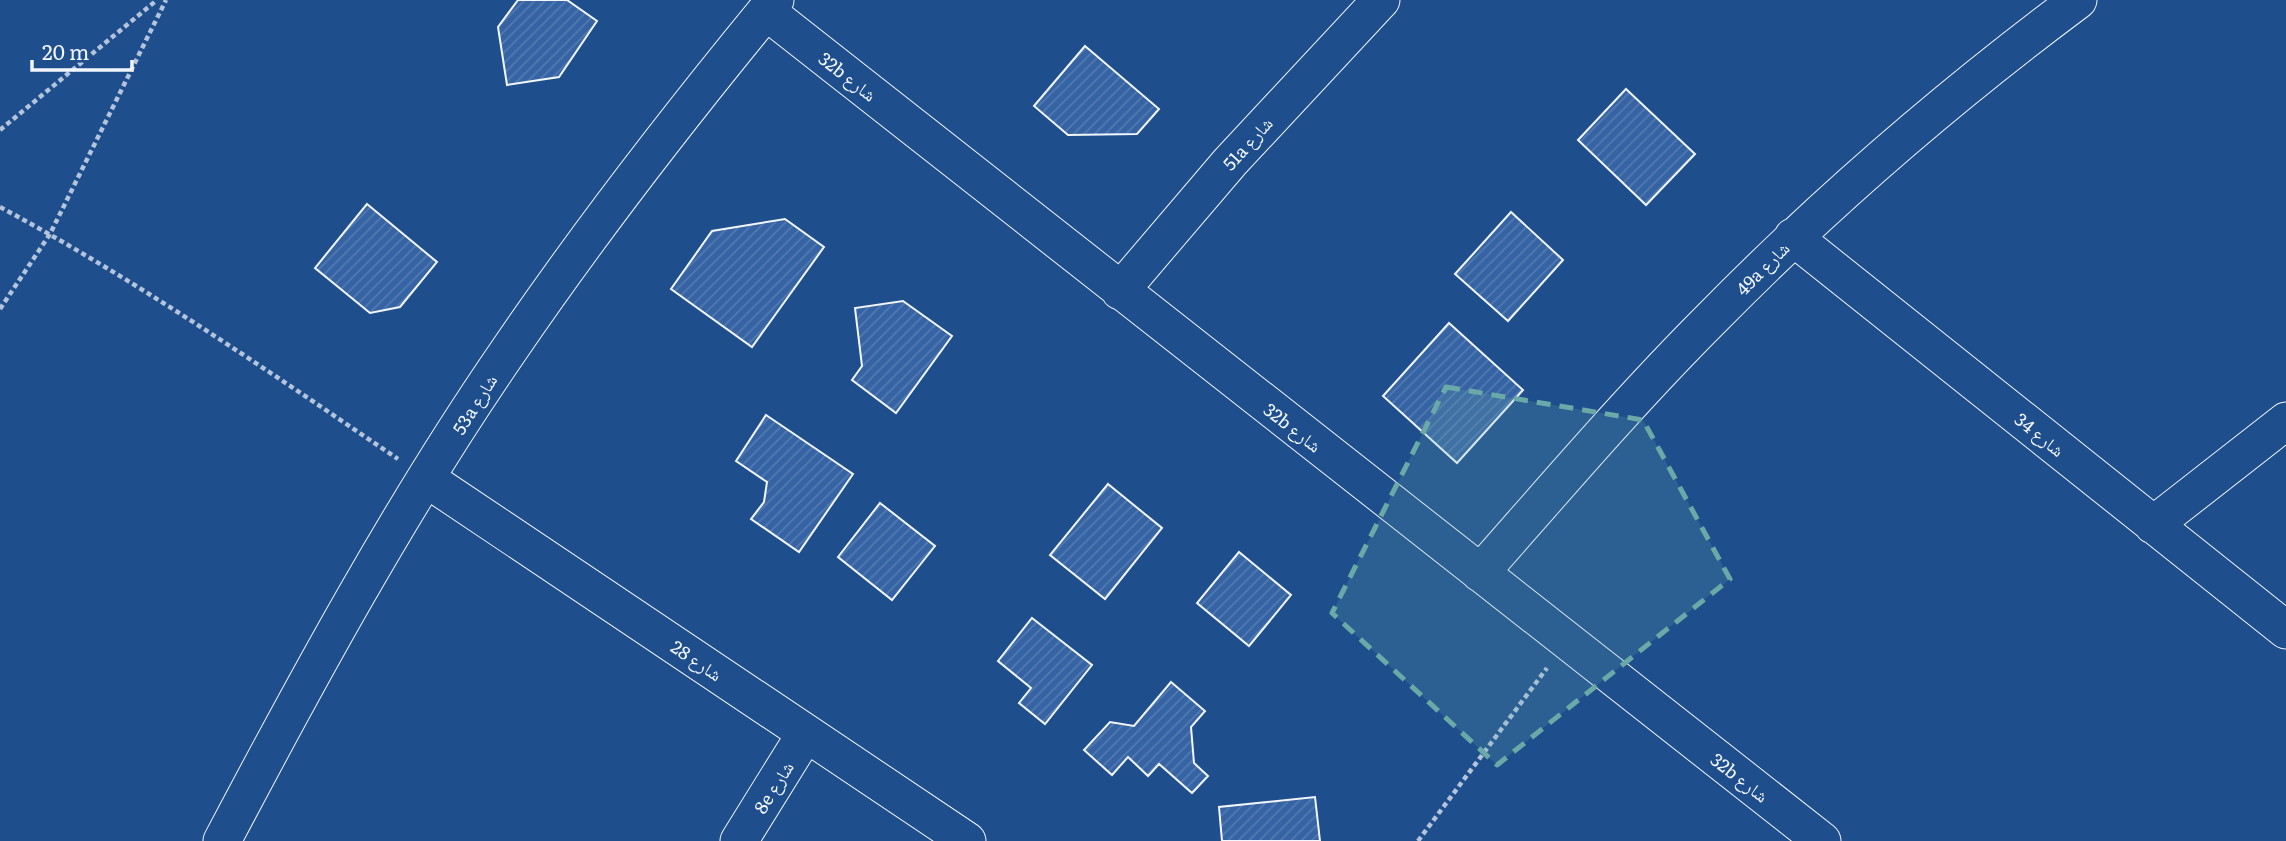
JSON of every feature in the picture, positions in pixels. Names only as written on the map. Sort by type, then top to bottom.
[{"type":"street","name":"51a شارع","points":[[1120,291],[1230,162],[1381,0]]},
{"type":"street","name":"49a شارع","points":[[1480,573],[1629,405],[1793,237],[1902,140],[2014,47],[2078,0]]},
{"type":"street","name":"32b شارع","points":[[771,6],[1120,291],[1822,841]]},
{"type":"street","name":"53a شارع","points":[[222,841],[344,617],[506,355],[589,237],[771,6]]},
{"type":"street","name":"شارع 34","points":[[1793,237],[2286,630]]},
{"type":"street","points":[[2154,525],[2286,421]]},
{"type":"street","name":"شارع 28","points":[[427,479],[967,841]]},
{"type":"street","name":"8e شارع","points":[[739,841],[806,733]]},
{"type":"path","points":[[0,130],[157,0]]},
{"type":"path","points":[[0,309],[50,234],[166,0]]},
{"type":"path","points":[[0,207],[50,234],[220,340],[427,479]]},
{"type":"path","points":[[1418,841],[1567,641]]},
{"type":"highlighted area","points":[[1446,387],[1643,420],[1730,579],[1497,765],[1332,613]]},
{"type":"building","points":[[518,0],[567,0],[597,21],[559,77],[507,85],[498,27]]},
{"type":"building","points":[[1085,46],[1159,109],[1137,134],[1068,135],[1034,106]]},
{"type":"building","points":[[1626,89],[1695,154],[1646,205],[1578,140]]},
{"type":"building","points":[[367,204],[437,262],[400,307],[370,313],[315,268]]},
{"type":"building","points":[[1511,212],[1563,260],[1508,321],[1455,274]]},
{"type":"building","points":[[785,219],[824,247],[752,347],[671,289],[712,231]]},
{"type":"building","points":[[903,301],[952,336],[896,413],[852,380],[862,366],[855,308]]},
{"type":"building","points":[[1449,323],[1523,390],[1457,463],[1383,396]]},
{"type":"building","points":[[766,415],[853,474],[799,552],[751,519],[764,502],[767,482],[736,461]]},
{"type":"building","points":[[1108,484],[1162,528],[1105,599],[1050,555]]},
{"type":"building","points":[[880,503],[935,546],[892,600],[838,557]]},
{"type":"building","points":[[1239,552],[1291,595],[1249,646],[1197,603]]},
{"type":"building","points":[[1032,618],[1092,665],[1045,724],[1019,703],[1031,688],[998,661]]},
{"type":"building","points":[[1171,682],[1205,711],[1191,727],[1194,763],[1208,776],[1192,793],[1159,764],[1148,776],[1128,757],[1112,775],[1084,750],[1110,722],[1134,726]]},
{"type":"building","points":[[1315,797],[1320,841],[1222,841],[1219,807]]}]
